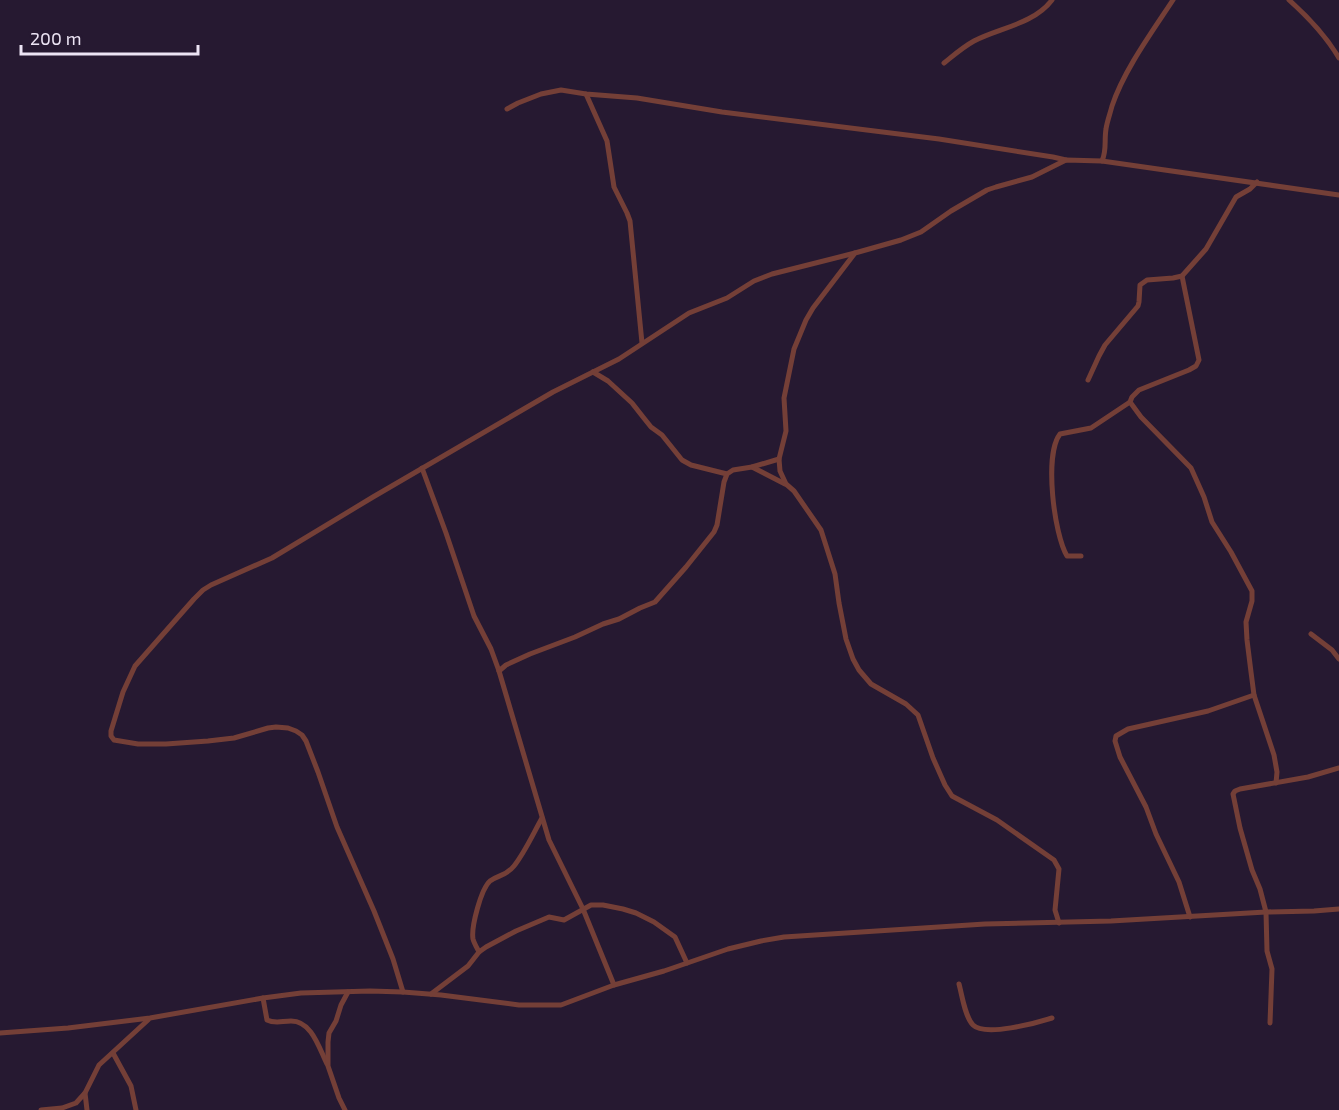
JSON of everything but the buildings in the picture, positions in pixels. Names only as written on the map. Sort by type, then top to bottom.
[{"type":"street","points":[[944,63],[975,41],[1034,16],[1052,0]]},
{"type":"street","points":[[1102,161],[1106,151],[1106,129],[1112,106],[1147,40],[1173,0]]},
{"type":"street","points":[[1289,0],[1322,34],[1339,58]]},
{"type":"street","points":[[507,110],[518,103],[561,90],[637,98],[722,112],[939,139],[1066,160],[1102,161],[1339,195]]},
{"type":"street","points":[[586,94],[607,141],[614,188],[630,221],[642,343]]},
{"type":"street","points":[[403,992],[393,959],[337,827],[302,735],[288,728],[276,727],[217,740],[138,744],[114,740],[111,731],[123,692],[135,666],[203,590],[272,558],[553,392],[619,358],[689,313],[727,298],[754,280],[901,240],[921,232],[987,190],[1032,177],[1066,160]]},
{"type":"street","points":[[1088,380],[1105,345],[1138,306],[1140,285],[1147,280],[1182,276],[1206,249],[1236,197],[1257,182]]},
{"type":"street","points":[[786,484],[780,471],[779,459],[786,431],[784,398],[786,380],[794,349],[813,308],[855,253]]},
{"type":"street","points":[[1081,556],[1066,555],[1059,531],[1052,480],[1054,444],[1060,434],[1091,428],[1130,402],[1131,397],[1139,390],[1196,366],[1199,360],[1182,276]]},
{"type":"street","points":[[593,372],[608,381],[632,403],[682,460],[700,468],[727,474]]},
{"type":"street","points":[[1130,402],[1141,417],[1191,468],[1212,522],[1252,591],[1246,632],[1254,695],[1274,754],[1276,783]]},
{"type":"street","points":[[499,670],[530,654],[619,619],[655,602],[687,567],[714,532],[727,474],[733,470],[779,459]]},
{"type":"street","points":[[752,467],[786,484],[794,491],[821,530],[835,574],[849,651],[859,670],[871,684],[906,704],[918,715],[933,758],[952,796],[997,820],[1054,860],[1059,869],[1055,910],[1059,922]]},
{"type":"street","points":[[423,468],[474,616],[499,670],[549,840],[583,909],[614,985]]},
{"type":"street","points":[[1311,634],[1332,650],[1339,659]]},
{"type":"street","points":[[1190,917],[1179,882],[1146,807],[1120,757],[1116,736],[1128,729],[1208,711],[1254,695]]},
{"type":"street","points":[[1270,1023],[1272,969],[1268,951],[1266,912],[1240,828],[1233,794],[1240,789],[1308,777],[1339,768]]},
{"type":"street","points":[[479,952],[473,939],[473,929],[483,890],[492,880],[513,868],[542,818]]},
{"type":"street","points":[[431,994],[468,966],[479,952],[516,931],[549,917],[564,920],[591,904],[636,913],[660,926],[675,937],[687,963]]},
{"type":"street","points":[[0,1033],[59,1029],[150,1018],[301,993],[403,992],[519,1005],[561,1005],[614,985],[728,949],[784,937],[973,925],[1266,912],[1314,912],[1339,909]]},
{"type":"street","points":[[959,984],[970,1022],[981,1030],[1022,1026],[1052,1018]]},
{"type":"street","points":[[328,1066],[328,1037],[348,992]]},
{"type":"street","points":[[263,998],[267,1020],[302,1023],[310,1030],[328,1066],[345,1110]]},
{"type":"street","points":[[41,1110],[76,1104],[85,1093],[99,1065],[150,1018]]},
{"type":"street","points":[[113,1053],[131,1086],[136,1110]]},
{"type":"street","points":[[85,1093],[87,1110]]}]
